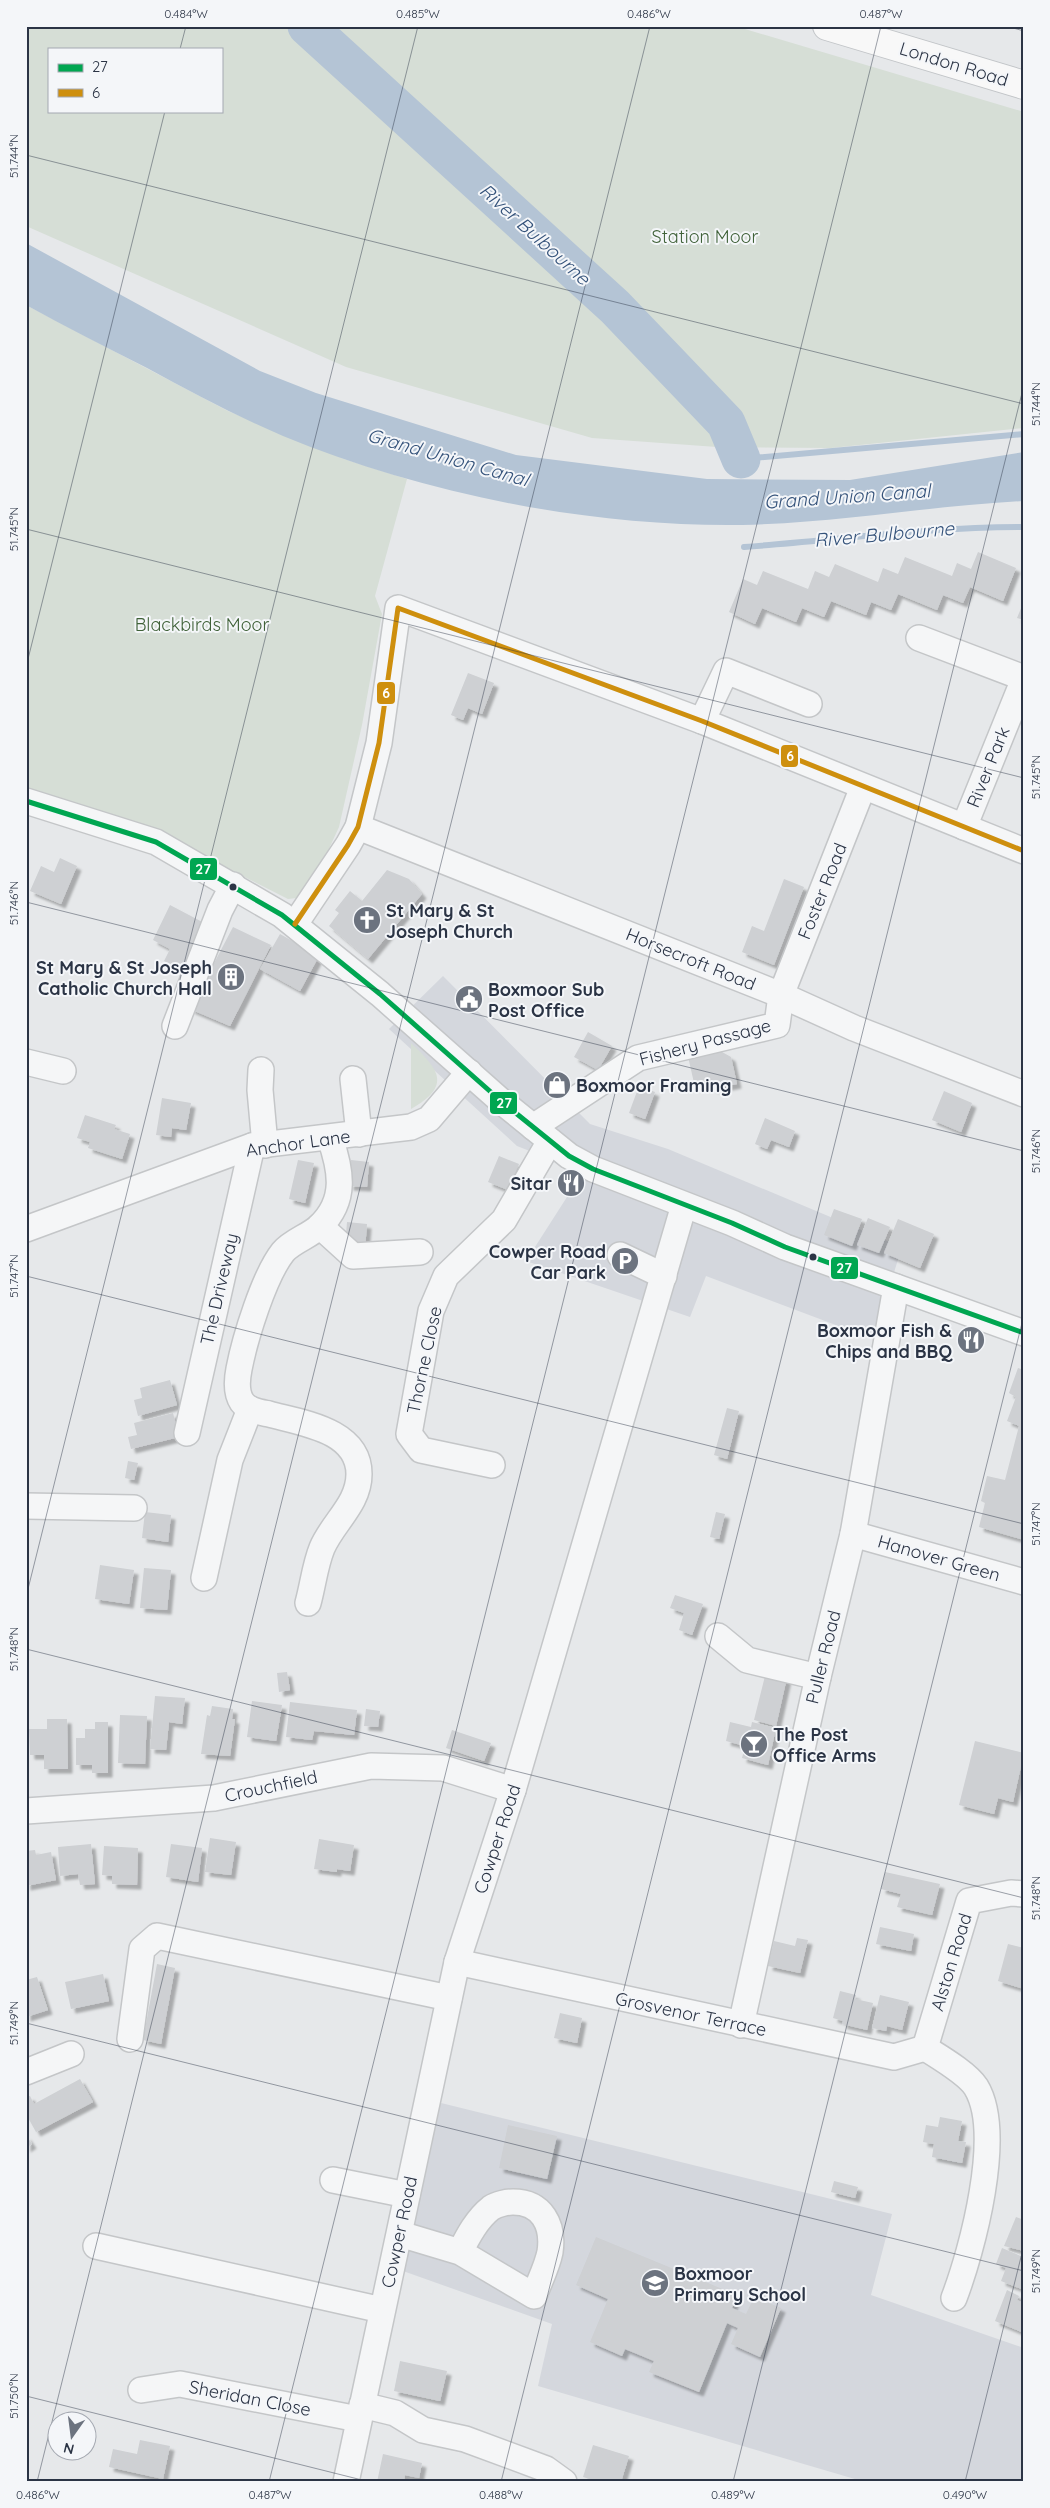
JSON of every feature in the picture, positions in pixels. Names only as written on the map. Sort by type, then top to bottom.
[{"type":"main road","name":"London Road","points":[[827,26],[1024,85]]},
{"type":"street","points":[[295,924],[348,846],[358,827],[379,743],[398,608],[702,721],[1024,851]]},
{"type":"street","name":"River Park","points":[[919,638],[1024,678],[964,827]]},
{"type":"street","points":[[702,721],[726,671],[809,704]]},
{"type":"street","name":"Foster Road","points":[[781,995],[863,787]]},
{"type":"street","points":[[26,801],[156,842],[233,885],[295,924],[380,994],[542,1134],[569,1156],[593,1169],[732,1223],[785,1247],[1024,1333]]},
{"type":"street","name":"Horsecroft Road","points":[[358,827],[781,995],[854,1028],[1024,1094]]},
{"type":"street","points":[[175,1026],[220,910],[233,885]]},
{"type":"street","name":"Fishery Passage","points":[[542,1134],[638,1058],[777,1025],[781,995]]},
{"type":"street","points":[[26,1062],[64,1071]]},
{"type":"street","name":"The Driveway","points":[[186,1433],[258,1145],[261,1070]]},
{"type":"street","name":"Anchor Lane","points":[[26,1229],[258,1145],[411,1127],[429,1119],[469,1072]]},
{"type":"street","points":[[353,1079],[359,1134]]},
{"type":"street","name":"Thorne Close","points":[[492,1465],[421,1450],[409,1434],[431,1311],[446,1276],[504,1220],[542,1134]]},
{"type":"street","points":[[308,1603],[322,1548],[348,1509],[356,1492],[359,1475],[357,1458],[350,1446],[340,1438],[310,1425],[250,1409],[241,1401],[237,1387],[240,1368],[264,1287],[284,1251],[320,1226],[337,1204],[340,1168],[330,1138]]},
{"type":"street","name":"Cowper Road","points":[[346,2482],[457,1962],[513,1790],[684,1205]]},
{"type":"street","points":[[320,1226],[353,1256],[420,1252]]},
{"type":"street","points":[[620,1255],[664,1276]]},
{"type":"street","name":"Puller Road","points":[[741,2025],[818,1677],[853,1534],[896,1287]]},
{"type":"street","points":[[204,1578],[230,1460],[250,1409]]},
{"type":"street","points":[[26,1506],[134,1508]]},
{"type":"street","name":"Hanover Green","points":[[853,1534],[1024,1582]]},
{"type":"street","points":[[718,1636],[748,1660],[818,1677]]},
{"type":"street","name":"Crouchfield","points":[[26,1811],[214,1798],[371,1766],[443,1768],[513,1790]]},
{"type":"street","name":"Alston Road","points":[[925,2048],[969,1901],[1011,1892],[1024,1894]]},
{"type":"street","points":[[130,2039],[142,1949],[157,1936],[449,1998]]},
{"type":"street","name":"Grosvenor Terrace","points":[[457,1962],[894,2057],[925,2048]]},
{"type":"street","points":[[925,2048],[975,2086],[982,2100],[986,2124],[985,2175],[976,2225],[968,2261],[954,2298]]},
{"type":"street","points":[[26,2072],[71,2054]]},
{"type":"street","points":[[333,2180],[407,2195]]},
{"type":"street","points":[[400,2234],[460,2252]]},
{"type":"street","points":[[96,2246],[382,2310]]},
{"type":"street","name":"Sheridan Close","points":[[141,2390],[180,2384],[360,2412],[395,2413],[423,2430],[465,2439],[546,2469],[564,2482]]},
{"type":"shaded area","points":[[443,976],[590,1124],[668,1149],[902,1247],[873,1339],[706,1276],[690,1317],[526,1261],[583,1172],[517,1146],[389,1029]]},
{"type":"shaded area","name":"Boxmoor Primary School","points":[[437,2102],[892,2214],[871,2295],[1024,2348],[1024,2482],[865,2482],[538,2386],[552,2324],[403,2271]]},
{"type":"green space","name":"Station Moor","points":[[26,26],[735,26],[1024,112],[1024,428],[831,448],[717,447],[592,438],[346,367],[26,226]]},
{"type":"green space","name":"Blackbirds Moor","points":[[26,305],[228,411],[344,459],[407,479],[375,596],[382,614],[362,725],[339,827],[321,866],[297,898],[288,899],[161,835],[26,788]]},
{"type":"green space","points":[[411,1043],[434,1069],[437,1084],[433,1092],[411,1109]]},
{"type":"water","name":"Grand Union Canal","points":[[26,243],[260,371],[316,393],[516,455],[707,479],[850,480],[1024,452],[1024,501],[777,524],[684,524],[567,513],[508,503],[450,490],[393,475],[337,457],[283,436],[214,404],[26,305]]},
{"type":"building","points":[[978,552],[1016,568],[1003,601],[970,587],[963,603],[943,595],[937,610],[898,594],[891,610],[871,602],[866,615],[831,601],[824,617],[802,608],[796,622],[762,608],[755,624],[729,612],[743,579],[757,585],[763,571],[808,589],[815,571],[829,577],[835,564],[878,582],[883,568],[898,574],[905,557],[952,576],[957,563],[971,569]]},
{"type":"building","points":[[1024,601],[1024,620],[1017,618]]},
{"type":"building","points":[[468,673],[494,683],[482,714],[468,708],[463,720],[451,715]]},
{"type":"building","points":[[60,858],[77,866],[61,904],[30,891],[41,866],[54,872]]},
{"type":"building","name":"St Mary & St Joseph Church","points":[[387,870],[409,879],[422,894],[368,959],[329,926],[339,913],[335,910],[350,891],[362,901]]},
{"type":"building","points":[[784,879],[804,887],[774,965],[742,952],[752,926],[764,931]]},
{"type":"building","points":[[170,905],[206,924],[182,970],[164,961],[170,949],[153,940]]},
{"type":"building","name":"St Mary & St Joseph Catholic Church Hall","points":[[233,927],[271,945],[230,1026],[190,1009]]},
{"type":"building","points":[[280,934],[319,956],[300,991],[260,969]]},
{"type":"building","points":[[588,1032],[612,1046],[598,1070],[574,1057]]},
{"type":"building","points":[[713,1047],[731,1057],[737,1084],[713,1089],[711,1079],[694,1083],[687,1052]]},
{"type":"building","points":[[639,1086],[655,1092],[645,1119],[629,1113]]},
{"type":"building","points":[[944,1091],[972,1103],[961,1132],[932,1120]]},
{"type":"building","points":[[162,1098],[191,1103],[186,1130],[172,1128],[171,1137],[156,1135]]},
{"type":"building","points":[[85,1115],[116,1125],[114,1129],[130,1134],[122,1159],[88,1148],[90,1142],[77,1138]]},
{"type":"building","points":[[765,1118],[795,1131],[789,1147],[771,1140],[767,1149],[755,1144]]},
{"type":"building","points":[[499,1156],[519,1164],[508,1190],[488,1182]]},
{"type":"building","points":[[298,1160],[314,1163],[305,1203],[289,1199]]},
{"type":"building","points":[[351,1160],[369,1162],[367,1187],[349,1186]]},
{"type":"building","points":[[834,1209],[862,1219],[852,1246],[824,1235]]},
{"type":"building","points":[[868,1218],[890,1227],[879,1253],[857,1245]]},
{"type":"building","points":[[898,1219],[934,1234],[920,1268],[884,1253]]},
{"type":"building","points":[[347,1222],[367,1224],[365,1249],[345,1247]]},
{"type":"building","points":[[1018,1368],[1024,1370],[1024,1540],[979,1527],[985,1503],[981,1501],[987,1476],[1005,1480],[1019,1426],[1007,1421],[1016,1397],[1009,1393]]},
{"type":"building","points":[[170,1380],[177,1405],[138,1416],[134,1400],[142,1398],[140,1388]]},
{"type":"building","points":[[727,1408],[739,1411],[727,1459],[714,1455]]},
{"type":"building","points":[[173,1413],[179,1437],[131,1449],[128,1437],[137,1435],[134,1423]]},
{"type":"building","points":[[128,1461],[138,1463],[134,1480],[125,1478]]},
{"type":"building","points":[[145,1512],[171,1515],[168,1542],[142,1538]]},
{"type":"building","points":[[716,1512],[725,1514],[719,1539],[710,1537]]},
{"type":"building","points":[[100,1565],[134,1570],[129,1604],[95,1599]]},
{"type":"building","points":[[144,1568],[171,1570],[167,1610],[140,1608]]},
{"type":"building","points":[[675,1595],[703,1604],[692,1635],[679,1630],[684,1613],[670,1608]]},
{"type":"building","points":[[767,1668],[788,1673],[776,1726],[754,1720]]},
{"type":"building","points":[[287,1672],[290,1690],[279,1692],[277,1673]]},
{"type":"building","points":[[155,1696],[185,1698],[182,1724],[169,1722],[166,1750],[150,1749]]},
{"type":"building","points":[[252,1701],[282,1705],[276,1741],[247,1737]]},
{"type":"building","points":[[290,1702],[357,1710],[354,1735],[314,1731],[312,1740],[286,1737]]},
{"type":"building","points":[[212,1706],[233,1709],[232,1719],[235,1719],[230,1756],[201,1754],[207,1715],[210,1716]]},
{"type":"building","points":[[366,1709],[380,1711],[378,1727],[364,1726]]},
{"type":"building","points":[[120,1715],[147,1716],[145,1764],[118,1763]]},
{"type":"building","points":[[47,1719],[67,1719],[68,1769],[44,1769],[44,1755],[30,1755],[29,1729],[47,1729]]},
{"type":"building","points":[[95,1722],[108,1722],[108,1773],[92,1773],[92,1765],[76,1765],[76,1738],[85,1738],[85,1729],[95,1729]]},
{"type":"building","name":"The Post Office Arms","points":[[730,1722],[751,1727],[752,1722],[776,1728],[768,1765],[742,1758],[745,1746],[726,1741]]},
{"type":"building","points":[[452,1730],[491,1743],[484,1761],[446,1748]]},
{"type":"building","points":[[975,1741],[1024,1753],[1013,1802],[998,1798],[994,1814],[959,1805]]},
{"type":"building","points":[[210,1838],[236,1842],[231,1875],[205,1872]]},
{"type":"building","points":[[319,1839],[354,1845],[350,1871],[337,1869],[337,1872],[314,1869]]},
{"type":"building","points":[[91,1844],[95,1884],[80,1885],[78,1874],[60,1876],[58,1847]]},
{"type":"building","points":[[171,1844],[202,1848],[198,1882],[166,1877]]},
{"type":"building","points":[[104,1846],[138,1848],[137,1885],[112,1884],[112,1876],[102,1875]]},
{"type":"building","points":[[35,1850],[36,1855],[51,1852],[56,1880],[26,1886],[26,1851]]},
{"type":"building","points":[[885,1872],[940,1884],[932,1915],[897,1907],[901,1894],[881,1889]]},
{"type":"building","points":[[880,1927],[914,1934],[911,1951],[876,1944]]},
{"type":"building","points":[[797,1938],[808,1940],[800,1973],[768,1966],[774,1941],[795,1946]]},
{"type":"building","points":[[1008,1944],[1024,1948],[1024,1989],[998,1981]]},
{"type":"building","points":[[157,1964],[175,1968],[161,2044],[143,2040]]},
{"type":"building","points":[[103,1974],[109,2001],[71,2009],[65,1982]]},
{"type":"building","points":[[37,1977],[48,2010],[26,2017],[26,1980]]},
{"type":"building","points":[[840,1991],[856,1995],[855,1999],[873,2003],[867,2030],[842,2024],[843,2021],[833,2018]]},
{"type":"building","points":[[880,1995],[909,2002],[902,2030],[887,2026],[886,2031],[872,2028]]},
{"type":"building","points":[[560,2013],[582,2018],[577,2043],[554,2038]]},
{"type":"building","points":[[80,2079],[93,2102],[36,2132],[26,2114],[26,2097],[30,2096],[34,2104]]},
{"type":"building","points":[[940,2117],[962,2121],[958,2141],[966,2142],[962,2163],[932,2157],[934,2144],[923,2142],[926,2125],[938,2127]]},
{"type":"building","points":[[508,2125],[557,2136],[547,2179],[499,2168]]},
{"type":"building","points":[[26,2135],[32,2144],[26,2148]]},
{"type":"building","points":[[834,2181],[858,2187],[855,2198],[831,2192]]},
{"type":"building","points":[[1016,2217],[1024,2220],[1024,2251],[1004,2246]]},
{"type":"building","points":[[596,2237],[737,2295],[732,2308],[746,2314],[754,2297],[781,2308],[760,2357],[731,2344],[738,2328],[727,2323],[699,2392],[649,2372],[654,2361],[625,2349],[622,2356],[590,2342],[608,2299],[576,2285]]},
{"type":"building","points":[[1002,2248],[1023,2257],[1024,2290],[1001,2281],[1006,2268],[996,2264]]},
{"type":"building","points":[[1007,2290],[1019,2296],[1017,2300],[1024,2303],[1024,2333],[995,2321]]},
{"type":"building","points":[[400,2361],[447,2371],[440,2401],[394,2391]]},
{"type":"building","points":[[140,2440],[170,2446],[163,2479],[109,2467],[113,2449],[137,2454]]},
{"type":"building","points":[[593,2445],[629,2456],[621,2482],[600,2482],[583,2477]]},
{"type":"building","points":[[383,2454],[422,2463],[419,2478],[405,2475],[404,2482],[377,2482]]},
{"type":"waterway","name":"River Bulbourne","points":[[307,26],[615,307],[726,423],[741,459]]},
{"type":"waterway","points":[[741,459],[1024,434]]},
{"type":"waterway","name":"River Bulbourne","points":[[744,547],[919,531],[1024,527]]},
{"type":"transit line","name":"6","points":[[295,924],[358,827],[379,743],[398,608],[702,721],[1024,851]]},
{"type":"transit line","name":"27","points":[[26,801],[156,842],[282,915],[380,994],[501,1101],[569,1156],[593,1169],[732,1223],[785,1247],[1024,1333]]},
{"type":"place","name":"St Mary & St Joseph Church","points":[[367,920]]},
{"type":"place","name":"St Mary & St Joseph Catholic Church Hall","points":[[231,977]]},
{"type":"place","name":"Boxmoor Sub Post Office","points":[[469,999]]},
{"type":"place","name":"Boxmoor Framing","points":[[557,1085]]},
{"type":"place","name":"Sitar","points":[[571,1183]]},
{"type":"place","name":"Cowper Road Car Park","points":[[625,1261]]},
{"type":"place","name":"Boxmoor Fish & Chips and BBQ","points":[[971,1340]]},
{"type":"place","name":"The Post Office Arms","points":[[754,1744]]},
{"type":"place","name":"Boxmoor Primary School","points":[[655,2283]]}]
